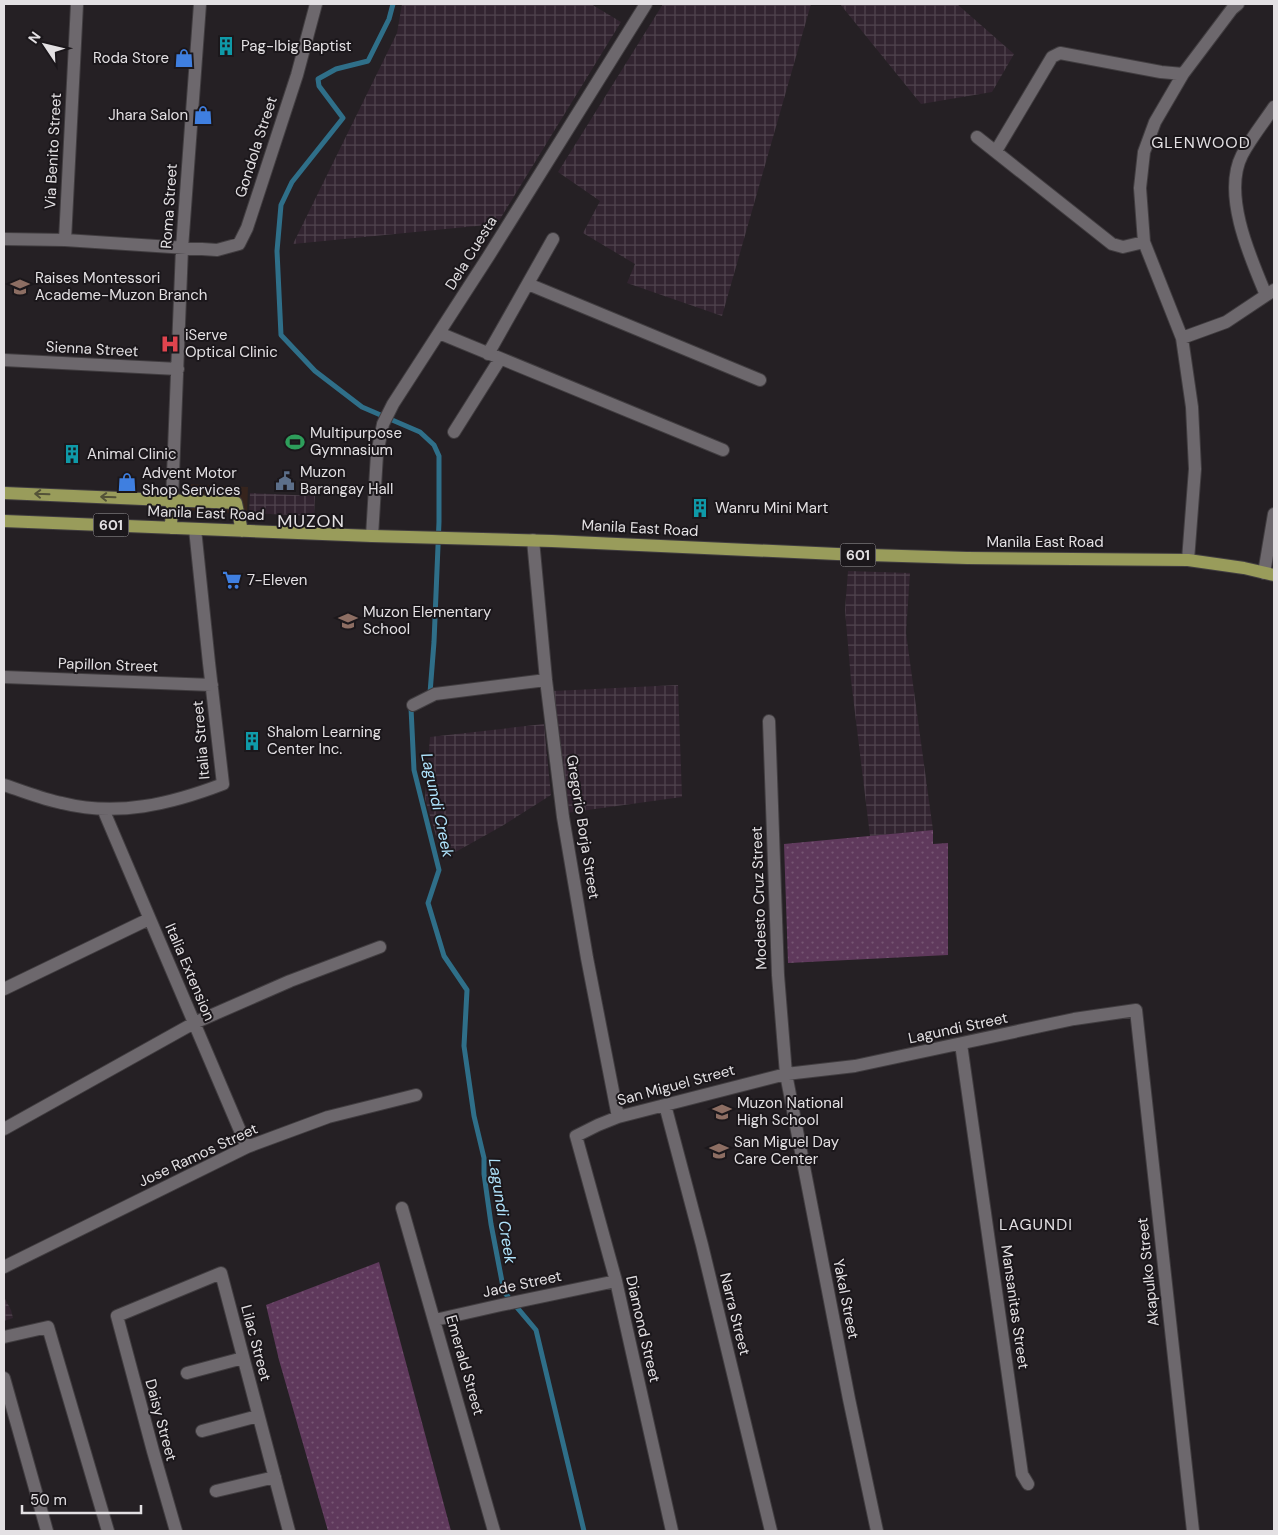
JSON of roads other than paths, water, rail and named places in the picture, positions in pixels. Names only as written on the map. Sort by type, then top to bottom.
[{"type":"main road","points":[[4,493],[236,503],[242,531]]},
{"type":"main road","points":[[170,528],[172,500]]},
{"type":"main road","name":"Manila East Road","points":[[4,521],[372,536],[533,540],[897,556],[1188,560],[1244,568],[1269,574]]},
{"type":"street","name":"Via Benito Street","points":[[64,240],[78,4]]},
{"type":"street","name":"Roma Street","points":[[172,500],[182,248],[200,4]]},
{"type":"street","name":"Gondola Street","points":[[182,248],[217,250],[239,244],[247,228],[294,84],[316,4]]},
{"type":"street","name":"Dela Cuesta","points":[[372,536],[377,454],[383,424],[392,404],[488,257],[646,4]]},
{"type":"street","points":[[1188,560],[1195,469],[1192,408],[1182,338],[1144,242],[1140,188],[1144,152],[1155,122],[1183,74],[1238,4]]},
{"type":"street","points":[[996,151],[1052,56],[1060,53],[1161,72],[1183,74]]},
{"type":"street","points":[[1182,338],[1226,322],[1270,293],[1248,252],[1235,198],[1235,179],[1242,155],[1274,107]]},
{"type":"street","points":[[977,137],[1112,244],[1122,247],[1144,242]]},
{"type":"street","points":[[4,239],[64,240],[182,248]]},
{"type":"street","points":[[454,432],[494,357],[528,284],[553,239]]},
{"type":"street","points":[[528,284],[760,380]]},
{"type":"street","points":[[439,333],[723,450]]},
{"type":"street","name":"Sienna Street","points":[[4,360],[178,369]]},
{"type":"street","points":[[1269,574],[1274,514]]},
{"type":"street","name":"Italia Street","points":[[4,785],[63,804],[103,809],[137,808],[202,792],[223,784],[195,529]]},
{"type":"street","name":"Gregorio Borja Street","points":[[533,540],[546,680],[563,817],[587,958],[618,1117]]},
{"type":"street","name":"Papillon Street","points":[[4,677],[212,685]]},
{"type":"street","points":[[413,705],[435,694],[546,680]]},
{"type":"street","name":"Modesto Cruz Street","points":[[769,721],[778,975],[786,1074]]},
{"type":"street","name":"Italia Extension","points":[[103,809],[247,1147]]},
{"type":"street","points":[[4,989],[149,919]]},
{"type":"street","points":[[4,1129],[194,1023],[290,982],[380,947]]},
{"type":"street","name":"Lagundi Street","points":[[786,1074],[855,1066],[1074,1019],[1136,1010]]},
{"type":"street","name":"Akapulko Street","points":[[1136,1010],[1193,1531]]},
{"type":"street","name":"Mansanitas Street","points":[[961,1044],[1022,1474],[1028,1484]]},
{"type":"street","name":"San Miguel Street","points":[[576,1136],[618,1117],[786,1074]]},
{"type":"street","name":"Yakal Street","points":[[786,1074],[849,1399],[877,1531]]},
{"type":"street","name":"Jose Ramos Street","points":[[4,1267],[247,1147],[328,1117],[416,1095]]},
{"type":"street","name":"Narra Street","points":[[665,1105],[702,1245],[771,1531]]},
{"type":"street","name":"Diamond Street","points":[[576,1136],[616,1281],[672,1531]]},
{"type":"street","name":"Emerald Street","points":[[402,1208],[494,1531]]},
{"type":"street","name":"Lilac Street","points":[[116,1316],[221,1273],[289,1531]]},
{"type":"street","name":"Jade Street","points":[[435,1320],[616,1281]]},
{"type":"street","name":"Daisy Street","points":[[116,1316],[152,1451],[176,1531]]},
{"type":"street","points":[[4,1337],[48,1327],[108,1531]]},
{"type":"street","points":[[186,1374],[243,1358]]},
{"type":"street","points":[[4,1378],[47,1531]]},
{"type":"street","points":[[202,1431],[258,1416]]},
{"type":"street","points":[[216,1491],[275,1477]]},
{"type":"waterway","name":"Lagundi Creek","points":[[393,4],[389,19],[368,61],[336,69],[318,79],[319,86],[343,118],[292,182],[281,205],[277,251],[281,335],[315,371],[362,407],[420,432],[434,445],[439,456],[439,522],[430,693]]},
{"type":"waterway","name":"Lagundi Creek","points":[[413,706],[411,708],[414,770],[439,870],[428,903],[444,956],[467,990],[464,1046],[474,1116],[484,1158],[484,1174],[491,1224],[504,1292],[536,1330],[584,1531]]},
{"type":"place","name":"Pag-Ibig Baptist","points":[[226,46]]},
{"type":"place","name":"Roda Store","points":[[184,58]]},
{"type":"place","name":"Jhara Salon","points":[[203,115]]},
{"type":"place","name":"Raises Montessori Academe-Muzon Branch","points":[[20,287]]},
{"type":"place","name":"iServe Optical Clinic","points":[[170,344]]},
{"type":"place","name":"Multipurpose Gymnasium","points":[[295,442]]},
{"type":"place","name":"Animal Clinic","points":[[72,454]]},
{"type":"place","name":"Muzon Barangay Hall","points":[[285,481]]},
{"type":"place","name":"Advent Motor Shop Services","points":[[127,482]]},
{"type":"place","name":"Wanru Mini Mart","points":[[700,508]]},
{"type":"place","name":"7-Eleven","points":[[232,580]]},
{"type":"place","name":"Muzon Elementary School","points":[[348,621]]},
{"type":"place","name":"Shalom Learning Center Inc.","points":[[252,741]]},
{"type":"place","name":"Muzon National High School","points":[[722,1112]]},
{"type":"place","name":"San Miguel Day Care Center","points":[[719,1151]]},
{"type":"district","name":"GLENWOOD","points":[[1201,142]]},
{"type":"district","name":"MUZON","points":[[311,521]]},
{"type":"district","name":"LAGUNDI","points":[[1036,1224]]}]
